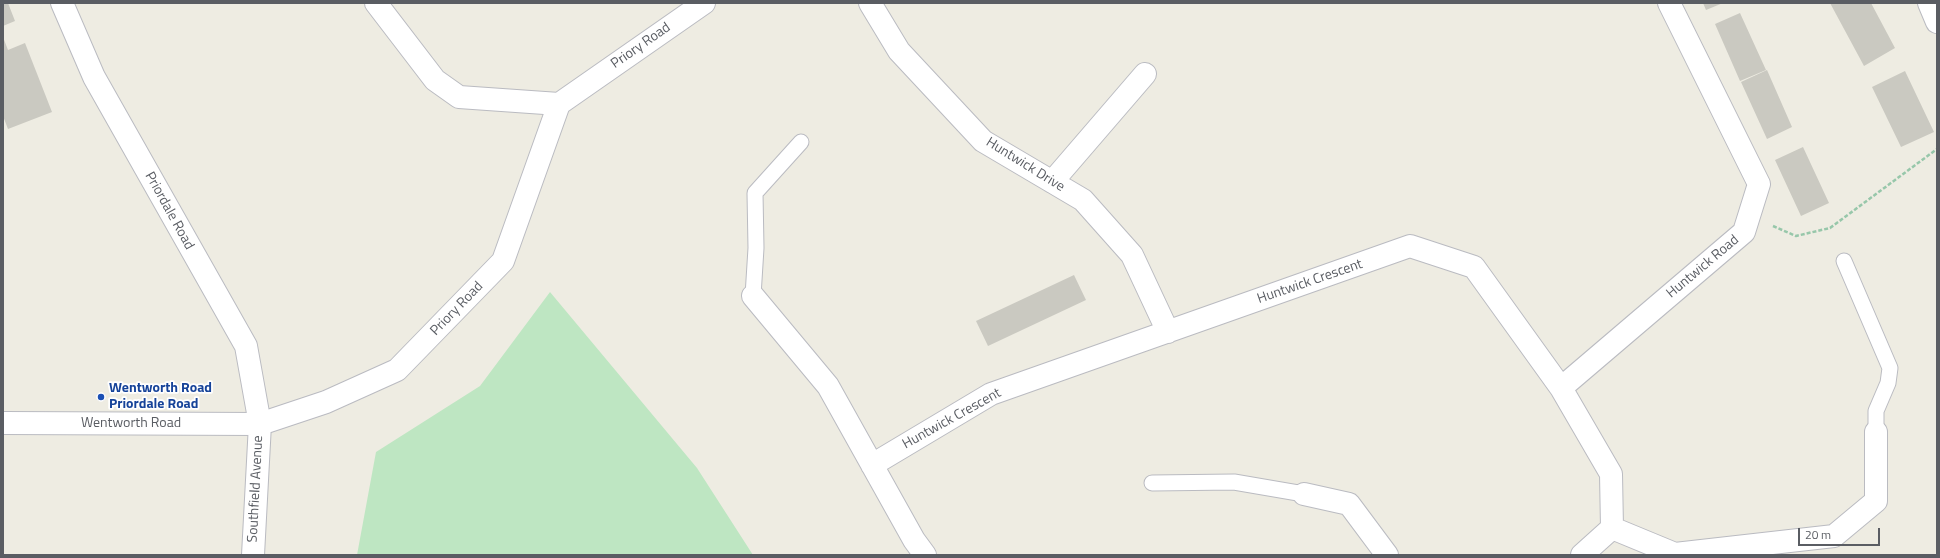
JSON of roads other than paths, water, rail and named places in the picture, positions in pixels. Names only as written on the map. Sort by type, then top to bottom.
[{"type":"street","name":"Priordale Road","points":[[62,3],[94,77],[246,346],[260,424]]},
{"type":"street","points":[[376,3],[435,80],[459,97],[559,104]]},
{"type":"street","name":"Priory Road","points":[[260,424],[326,402],[397,370],[503,261],[559,104],[704,3]]},
{"type":"street","name":"Huntwick Drive","points":[[870,3],[899,51],[983,141],[1083,200],[1132,255],[1168,332]]},
{"type":"street","name":"Huntwick Road","points":[[1561,388],[1744,232],[1759,184],[1669,3]]},
{"type":"street","points":[[1929,3],[1937,22]]},
{"type":"street","points":[[1052,182],[1145,74]]},
{"type":"street","name":"Huntwick Crescent","points":[[872,465],[991,394],[1410,246],[1474,267],[1561,388],[1611,474],[1612,528]]},
{"type":"street","points":[[753,296],[828,386],[914,540],[925,555]]},
{"type":"street","name":"Wentworth Road","points":[[3,424],[260,424]]},
{"type":"street","name":"Southfield Avenue","points":[[253,555],[260,424]]},
{"type":"street","points":[[1582,555],[1612,528],[1675,554],[1834,536],[1876,501],[1876,432]]},
{"type":"street","points":[[1304,494],[1348,504],[1386,555]]},
{"type":"lane","points":[[753,296],[756,248],[755,193],[801,142]]},
{"type":"lane","points":[[1844,261],[1890,368],[1888,383],[1876,411],[1876,432]]},
{"type":"lane","points":[[1152,483],[1234,482],[1304,494]]},
{"type":"place","name":"Wentworth Road Priordale Road","points":[[101,397]]}]
